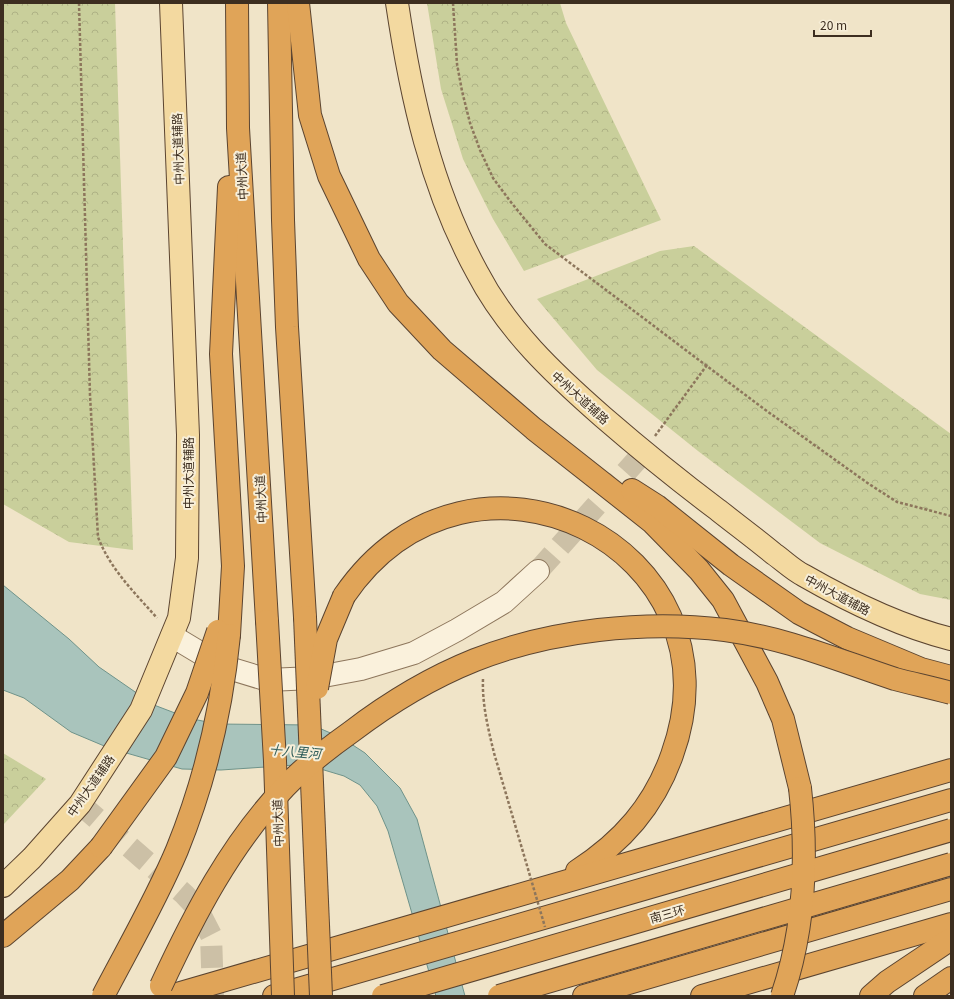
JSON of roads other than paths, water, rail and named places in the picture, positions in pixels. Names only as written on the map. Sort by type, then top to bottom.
[{"type":"highway","name":"中州大道","points":[[237,3],[238,128],[275,761],[284,996]]},
{"type":"highway","points":[[279,3],[282,220],[305,617],[321,996]]},
{"type":"highway","points":[[298,3],[310,115],[329,176],[369,259],[398,303],[442,350],[534,429],[652,522],[699,570],[723,600],[754,656],[783,719],[800,788],[804,821],[804,887],[794,952],[782,996]]},
{"type":"highway","points":[[103,996],[177,850],[205,767],[225,682],[224,633],[231,585],[232,566],[221,354],[237,36]]},
{"type":"highway","points":[[534,429],[657,506],[731,565],[799,613],[847,638],[921,669],[951,677]]},
{"type":"highway","points":[[310,727],[326,639],[344,596],[357,576],[372,560],[406,534],[446,516],[488,508],[531,510],[554,515],[575,523],[614,546],[631,560],[646,577],[670,616],[683,659],[685,706],[679,737],[666,774],[638,819],[612,846],[558,883]]},
{"type":"highway","points":[[158,996],[187,929],[214,881],[242,841],[284,788],[316,757],[401,697],[476,660],[522,646],[602,629],[667,626],[723,630],[769,637],[810,649],[896,679],[951,693]]},
{"type":"highway","points":[[3,936],[70,880],[101,847],[137,800],[166,757],[224,633]]},
{"type":"highway","points":[[170,996],[951,770]]},
{"type":"highway","points":[[274,996],[951,800]]},
{"type":"highway","name":"南三环","points":[[382,996],[951,830]]},
{"type":"highway","points":[[499,996],[951,864]]},
{"type":"highway","points":[[584,996],[951,889]]},
{"type":"highway","points":[[702,996],[951,924]]},
{"type":"highway","points":[[871,996],[887,982],[951,939]]},
{"type":"highway","points":[[924,996],[951,978]]},
{"type":"main road","name":"中州大道辅路","points":[[3,886],[32,858],[83,798],[140,710],[179,618],[187,558],[188,435],[171,3]]},
{"type":"main road","name":"中州大道辅路","points":[[397,3],[419,123],[432,167],[456,233],[477,274],[498,309],[538,357],[572,390],[644,452],[800,574],[867,610],[932,634],[951,639]]},
{"type":"street","points":[[170,641],[222,666],[268,680],[313,678],[361,669],[414,653],[458,630],[504,602],[538,571]]},
{"type":"water","name":"十八里河","points":[[3,585],[69,639],[99,667],[154,705],[188,718],[217,724],[312,725],[342,738],[365,753],[400,788],[417,819],[465,996],[436,996],[388,831],[377,806],[360,785],[344,776],[324,770],[295,765],[221,770],[182,769],[109,748],[71,732],[24,698],[3,690]]},
{"type":"tunnel","points":[[538,571],[644,452]]},
{"type":"tunnel","points":[[80,804],[184,894],[197,908],[211,935],[213,996]]}]
